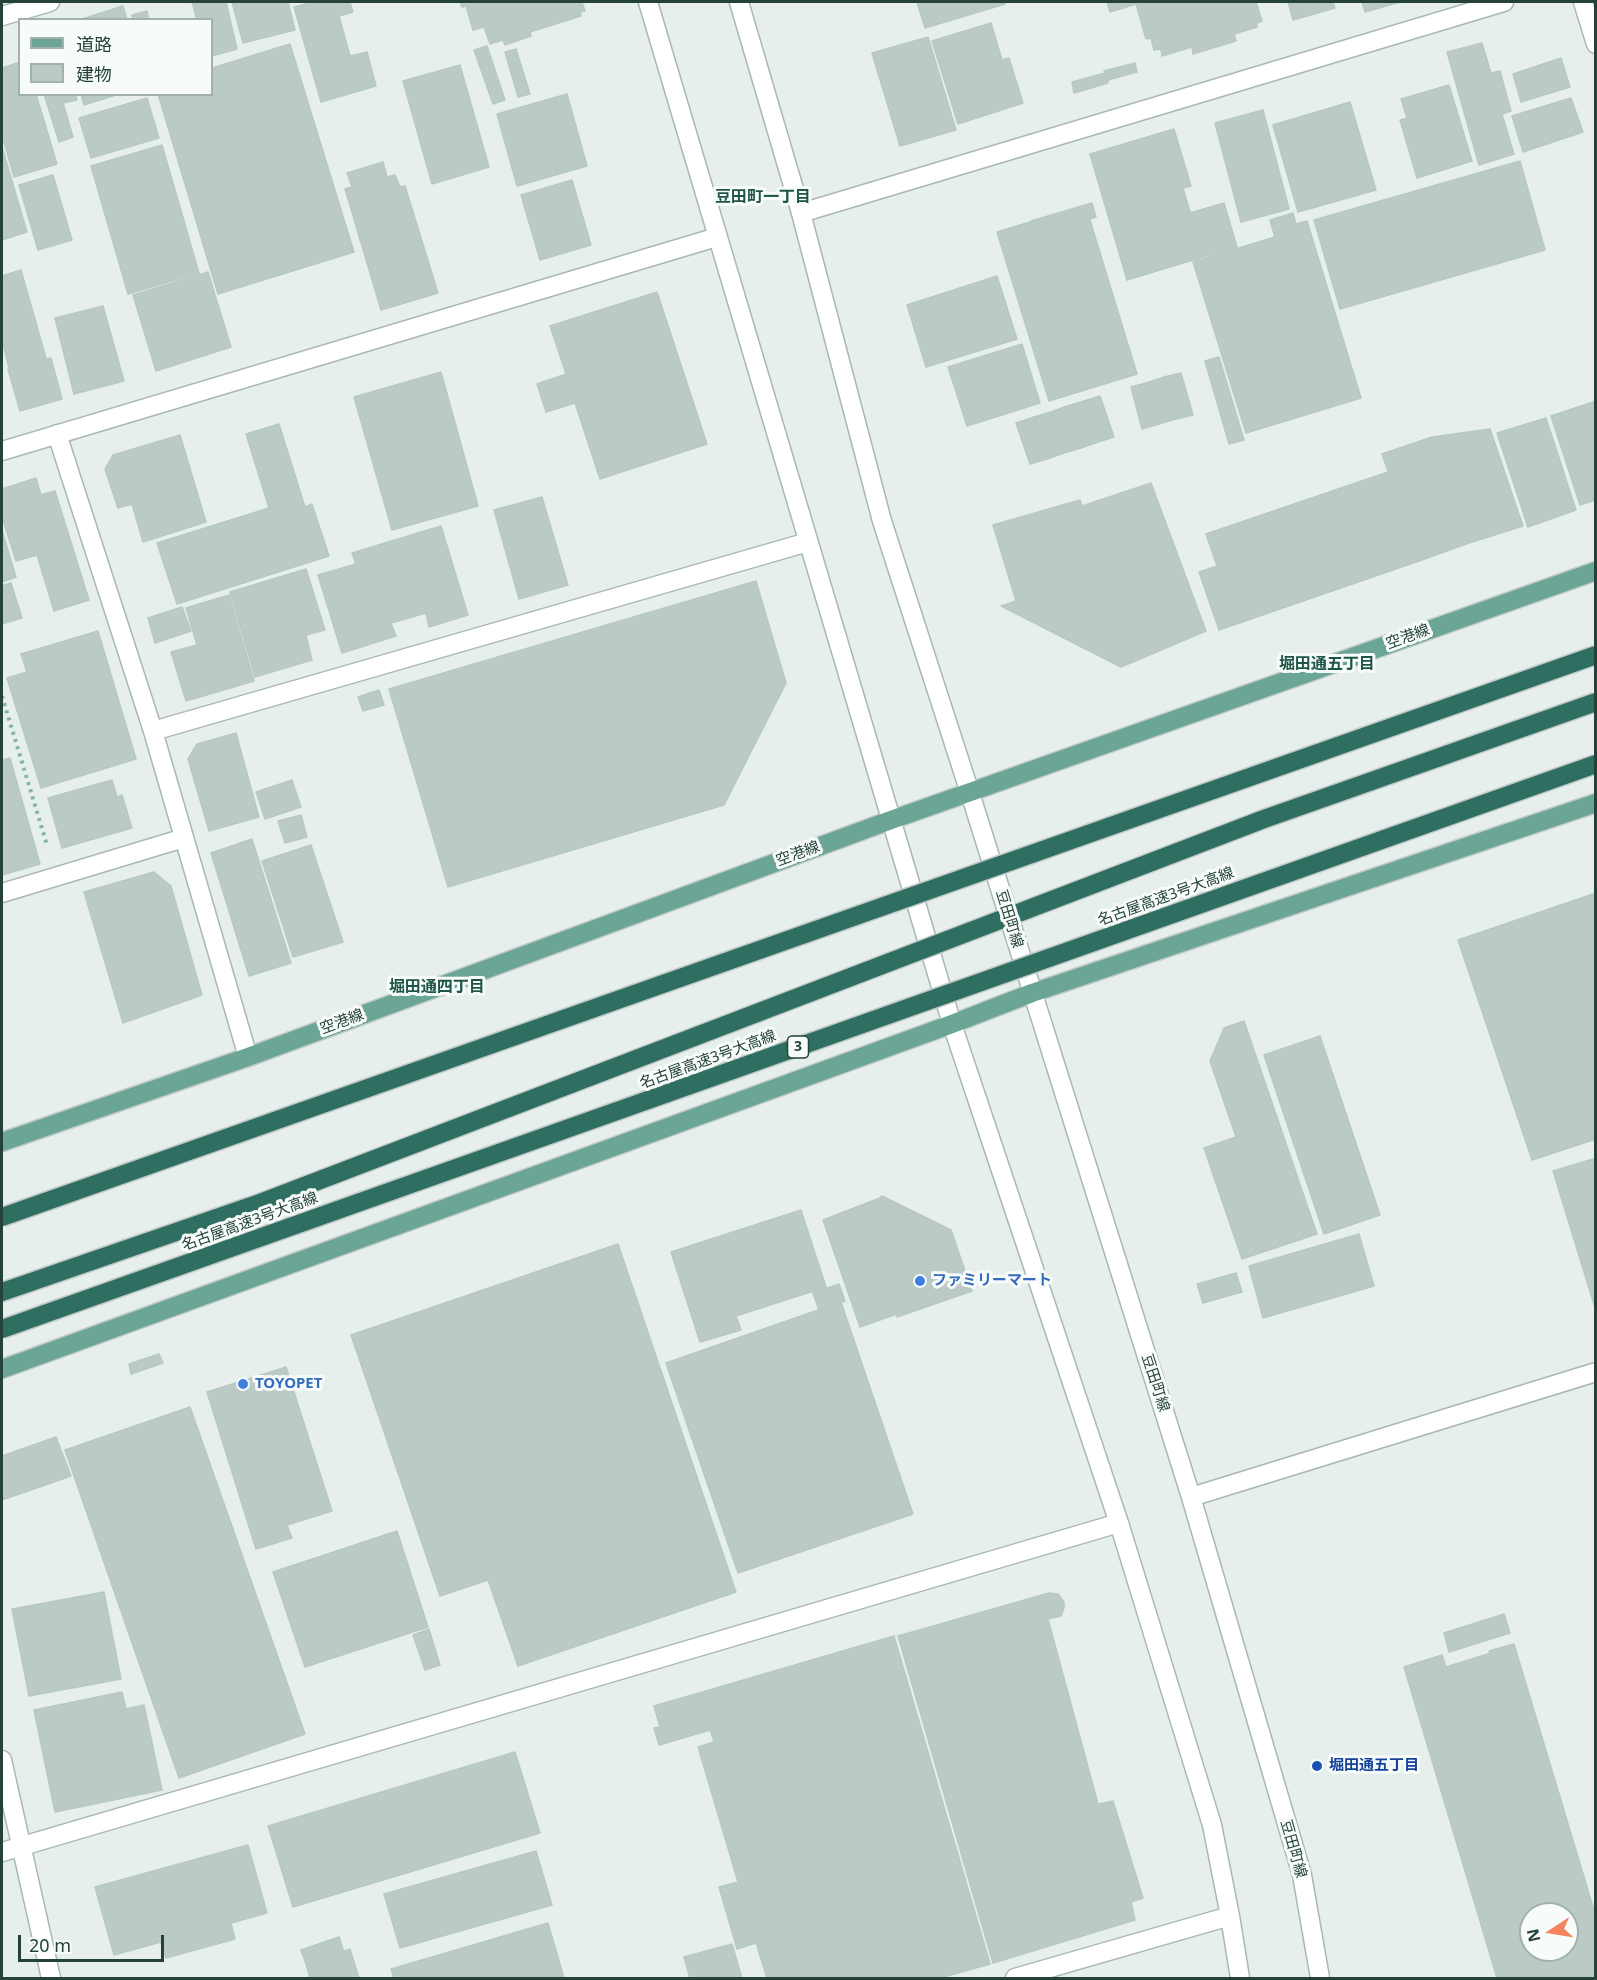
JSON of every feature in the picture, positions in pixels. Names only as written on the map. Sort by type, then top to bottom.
[{"type":"highway","points":[[2,1217],[1596,655]]},
{"type":"highway","points":[[2,1292],[260,1203],[1264,819],[1596,702]]},
{"type":"highway","name":"名古屋高速3号大高線","points":[[2,1329],[1596,764]]},
{"type":"main road","name":"空港線","points":[[2,1143],[248,1057],[891,820],[1596,571]]},
{"type":"main road","points":[[2,1369],[1032,993],[1596,803]]},
{"type":"street","points":[[2,16],[50,2]]},
{"type":"street","points":[[648,2],[952,1024],[1119,1523],[1212,1825],[1240,1978]]},
{"type":"street","name":"豆田町線","points":[[739,2],[801,213],[882,521],[1191,1497],[1302,1875],[1320,1978]]},
{"type":"street","points":[[801,213],[1504,2]]},
{"type":"street","points":[[1583,2],[1596,45]]},
{"type":"street","points":[[2,451],[717,237]]},
{"type":"street","points":[[57,434],[153,731],[248,1057]]},
{"type":"street","points":[[153,731],[808,542]]},
{"type":"street","points":[[2,893],[184,838]]},
{"type":"street","points":[[1191,1497],[1596,1372]]},
{"type":"street","points":[[2,1852],[1119,1523]]},
{"type":"street","points":[[2,1760],[51,1978]]},
{"type":"street","points":[[1015,1978],[1230,1916]]},
{"type":"path","points":[[2,696],[56,877]]},
{"type":"building","points":[[192,2],[226,2],[237,49],[213,56],[213,18],[196,18]]},
{"type":"building","points":[[232,2],[288,2],[295,30],[243,43]]},
{"type":"building","points":[[314,2],[350,2],[353,12],[339,16],[350,56],[367,52],[376,86],[321,102],[294,7]]},
{"type":"building","points":[[460,2],[582,2],[585,11],[580,12],[581,16],[530,32],[531,36],[505,45],[503,40],[490,44],[484,27],[473,30],[466,6],[462,7]]},
{"type":"building","points":[[917,2],[1004,2],[1005,4],[925,28]]},
{"type":"building","points":[[1107,2],[1256,2],[1262,21],[1257,23],[1257,27],[1234,34],[1236,41],[1193,54],[1192,47],[1162,56],[1161,49],[1154,50],[1151,38],[1146,39],[1136,4],[1110,12]]},
{"type":"building","points":[[1288,2],[1333,2],[1335,8],[1293,20]]},
{"type":"building","points":[[1362,2],[1400,2],[1365,12]]},
{"type":"building","points":[[123,6],[126,18],[85,18]]},
{"type":"building","points":[[147,11],[149,18],[133,18],[132,15]]},
{"type":"building","points":[[991,23],[1002,60],[1009,58],[1023,103],[958,124],[932,41]]},
{"type":"building","points":[[928,37],[956,130],[900,146],[872,53]]},
{"type":"building","points":[[1482,43],[1491,73],[1500,71],[1511,111],[1502,114],[1514,154],[1479,165],[1447,52]]},
{"type":"building","points":[[290,44],[354,252],[218,294],[159,96],[213,96],[213,68]]},
{"type":"building","points":[[487,46],[505,100],[493,104],[474,50]]},
{"type":"building","points":[[516,49],[530,94],[518,97],[505,52]]},
{"type":"building","points":[[1561,58],[1570,87],[1521,102],[1513,74]]},
{"type":"building","points":[[18,63],[18,96],[37,96],[57,164],[14,177],[2,135],[2,68]]},
{"type":"building","points":[[1135,63],[1137,72],[1074,93],[1072,82]]},
{"type":"building","points":[[460,65],[489,167],[432,184],[403,81]]},
{"type":"building","points":[[1449,85],[1472,161],[1417,178],[1400,120],[1407,118],[1401,99]]},
{"type":"building","points":[[567,94],[587,166],[517,186],[497,114]]},
{"type":"building","points":[[45,96],[76,96],[77,100],[63,103],[73,137],[59,142]]},
{"type":"building","points":[[82,96],[113,96],[84,105]]},
{"type":"building","points":[[147,98],[159,138],[91,158],[79,118]]},
{"type":"building","points":[[1571,98],[1583,132],[1523,152],[1512,116]]},
{"type":"building","points":[[1350,102],[1376,190],[1298,212],[1273,125]]},
{"type":"building","points":[[1263,110],[1289,209],[1241,222],[1215,123]]},
{"type":"building","points":[[1174,129],[1191,186],[1183,188],[1203,257],[1127,280],[1090,154]]},
{"type":"building","points":[[162,145],[199,273],[128,294],[91,166]]},
{"type":"building","points":[[2,147],[27,232],[2,240]]},
{"type":"building","points":[[1520,161],[1545,250],[1340,309],[1314,220]]},
{"type":"building","points":[[383,162],[387,177],[395,175],[400,187],[405,186],[438,293],[381,310],[345,189],[352,187],[347,173]]},
{"type":"building","points":[[53,175],[72,240],[38,250],[19,185]]},
{"type":"building","points":[[572,180],[591,245],[540,260],[521,195]]},
{"type":"building","points":[[1092,203],[1096,217],[1035,236],[1031,221]]},
{"type":"building","points":[[1224,203],[1237,247],[1203,257],[1190,213]]},
{"type":"building","points":[[1293,213],[1296,224],[1307,221],[1361,398],[1246,433],[1193,262],[1275,237],[1270,220]]},
{"type":"building","points":[[1090,220],[1137,374],[1049,401],[997,232],[1030,222],[1035,237]]},
{"type":"building","points":[[21,270],[46,358],[9,368],[2,340],[2,276]]},
{"type":"building","points":[[208,272],[231,347],[156,371],[133,295]]},
{"type":"building","points":[[997,276],[1017,339],[926,367],[907,305]]},
{"type":"building","points":[[657,292],[707,444],[600,479],[575,403],[546,412],[537,384],[566,374],[550,326]]},
{"type":"building","points":[[103,306],[124,381],[74,394],[55,318]]},
{"type":"building","points":[[1022,344],[1040,403],[967,426],[948,367]]},
{"type":"building","points":[[1219,357],[1244,440],[1229,444],[1205,361]]},
{"type":"building","points":[[51,358],[62,399],[20,411],[8,369]]},
{"type":"building","points":[[441,372],[478,506],[392,530],[354,397]]},
{"type":"building","points":[[1181,373],[1193,415],[1176,419],[1164,377]]},
{"type":"building","points":[[1164,377],[1176,419],[1159,424],[1146,383]]},
{"type":"building","points":[[1146,383],[1159,424],[1142,429],[1131,387]]},
{"type":"building","points":[[1100,396],[1114,437],[1098,442],[1084,401]]},
{"type":"building","points":[[1084,401],[1098,442],[1081,448],[1067,406]]},
{"type":"building","points":[[1596,401],[1596,500],[1580,505],[1551,416]]},
{"type":"building","points":[[1067,406],[1081,448],[1064,453],[1051,412]]},
{"type":"building","points":[[1051,412],[1064,453],[1047,459],[1034,417]]},
{"type":"building","points":[[1034,417],[1047,459],[1030,464],[1016,423]]},
{"type":"building","points":[[1546,418],[1576,510],[1528,527],[1497,433]]},
{"type":"building","points":[[279,424],[305,507],[312,504],[329,556],[177,604],[157,543],[269,508],[246,434]]},
{"type":"building","points":[[1490,429],[1523,526],[1469,543],[1432,437]]},
{"type":"building","points":[[180,435],[206,522],[143,542],[132,504],[118,508],[105,469],[113,455]]},
{"type":"building","points":[[1432,437],[1469,543],[1419,561],[1382,454]]},
{"type":"building","points":[[1388,472],[1419,561],[1219,630],[1199,572],[1217,566],[1206,534]]},
{"type":"building","points":[[36,478],[41,495],[55,491],[89,600],[54,611],[37,555],[16,561],[2,517],[2,489]]},
{"type":"building","points":[[1151,483],[1206,631],[1121,667],[1001,606],[1016,601],[993,525],[1080,500],[1082,506]]},
{"type":"building","points":[[542,497],[568,585],[519,599],[494,510]]},
{"type":"building","points":[[441,526],[468,615],[429,627],[426,613],[391,623],[396,636],[342,653],[318,575],[356,564],[352,553]]},
{"type":"building","points":[[2,530],[16,577],[2,582]]},
{"type":"building","points":[[306,569],[325,630],[306,635],[312,660],[255,677],[230,592]]},
{"type":"building","points":[[756,581],[786,683],[724,805],[448,887],[389,689]]},
{"type":"building","points":[[11,583],[22,618],[2,624],[2,586]]},
{"type":"building","points":[[229,595],[254,681],[186,701],[171,652],[197,645],[186,608]]},
{"type":"building","points":[[182,607],[191,631],[155,643],[148,618]]},
{"type":"building","points":[[98,631],[136,759],[41,788],[7,678],[27,672],[21,654]]},
{"type":"building","points":[[379,690],[384,705],[363,711],[358,697]]},
{"type":"building","points":[[236,733],[259,817],[209,831],[188,759],[197,744]]},
{"type":"building","points":[[10,758],[40,864],[2,875],[2,760]]},
{"type":"building","points":[[112,780],[117,797],[122,795],[132,828],[62,848],[48,798]]},
{"type":"building","points":[[292,780],[301,807],[265,819],[256,792]]},
{"type":"building","points":[[301,815],[307,837],[285,843],[278,821]]},
{"type":"building","points":[[252,839],[291,963],[249,976],[211,853]]},
{"type":"building","points":[[311,845],[343,942],[293,957],[262,861]]},
{"type":"building","points":[[154,872],[171,886],[202,995],[123,1023],[84,892]]},
{"type":"building","points":[[1596,893],[1596,1139],[1532,1160],[1458,940]]},
{"type":"building","points":[[1244,1021],[1317,1234],[1242,1259],[1204,1148],[1236,1137],[1210,1061],[1224,1028]]},
{"type":"building","points":[[1320,1036],[1380,1215],[1324,1234],[1264,1055]]},
{"type":"building","points":[[1593,1159],[1596,1167],[1596,1311],[1553,1171]]},
{"type":"building","points":[[882,1196],[951,1230],[972,1291],[897,1317],[897,1314],[860,1327],[823,1220]]},
{"type":"building","points":[[801,1210],[826,1287],[736,1316],[741,1330],[700,1342],[671,1252]]},
{"type":"building","points":[[1359,1234],[1374,1286],[1263,1318],[1249,1266]]},
{"type":"building","points":[[618,1244],[736,1592],[518,1666],[488,1580],[440,1596],[351,1335]]},
{"type":"building","points":[[1236,1273],[1242,1292],[1203,1303],[1197,1284]]},
{"type":"building","points":[[839,1284],[845,1301],[819,1310],[813,1293]]},
{"type":"building","points":[[841,1302],[913,1514],[738,1573],[666,1363]]},
{"type":"building","points":[[159,1354],[163,1363],[131,1374],[129,1364]]},
{"type":"building","points":[[286,1367],[332,1511],[287,1525],[292,1538],[256,1549],[207,1392]]},
{"type":"building","points":[[190,1407],[305,1734],[179,1778],[65,1450]]},
{"type":"building","points":[[56,1437],[71,1476],[2,1500],[2,1456]]},
{"type":"building","points":[[397,1531],[428,1627],[305,1667],[273,1572]]},
{"type":"building","points":[[104,1592],[121,1679],[29,1696],[12,1609]]},
{"type":"building","points":[[1049,1593],[1058,1594],[1064,1602],[1061,1616],[1048,1619],[1098,1804],[1113,1801],[1143,1898],[1131,1902],[1135,1920],[993,1963],[898,1636]]},
{"type":"building","points":[[1504,1614],[1510,1633],[1449,1652],[1444,1633]]},
{"type":"building","points":[[429,1629],[440,1665],[425,1670],[413,1635]]},
{"type":"building","points":[[894,1636],[990,1964],[940,1978],[767,1978],[756,1943],[737,1949],[719,1887],[738,1882],[698,1747],[714,1742],[699,1693]]},
{"type":"building","points":[[1514,1644],[1596,1917],[1596,1978],[1588,1978],[1579,1948],[1579,1902],[1565,1902],[1489,1651]]},
{"type":"building","points":[[1491,1653],[1565,1902],[1519,1902],[1519,1962],[1579,1962],[1579,1948],[1588,1978],[1497,1978],[1404,1667],[1442,1655],[1446,1667]]},
{"type":"building","points":[[122,1692],[126,1709],[144,1705],[162,1790],[55,1812],[34,1710]]},
{"type":"building","points":[[699,1693],[710,1730],[659,1745],[654,1728],[660,1727],[654,1706]]},
{"type":"building","points":[[515,1752],[540,1833],[293,1907],[268,1826]]},
{"type":"building","points":[[248,1845],[267,1913],[231,1923],[235,1939],[166,1958],[161,1942],[114,1955],[95,1887]]},
{"type":"building","points":[[536,1851],[552,1905],[400,1948],[384,1894]]},
{"type":"building","points":[[548,1923],[564,1978],[394,1978],[391,1969]]},
{"type":"building","points":[[339,1937],[344,1952],[306,1964],[301,1950]]},
{"type":"building","points":[[732,1944],[742,1978],[690,1978],[684,1957]]},
{"type":"building","points":[[350,1949],[359,1978],[310,1978],[306,1964]]},
{"type":"place","name":"ファミリーマート","points":[[920,1281]]},
{"type":"place","name":"TOYOPET","points":[[243,1384]]},
{"type":"place","name":"堀田通五丁目","points":[[1317,1766]]},
{"type":"district","name":"豆田町一丁目","points":[[763,197]]},
{"type":"district","name":"堀田通五丁目","points":[[1327,664]]},
{"type":"district","name":"堀田通四丁目","points":[[437,987]]}]
